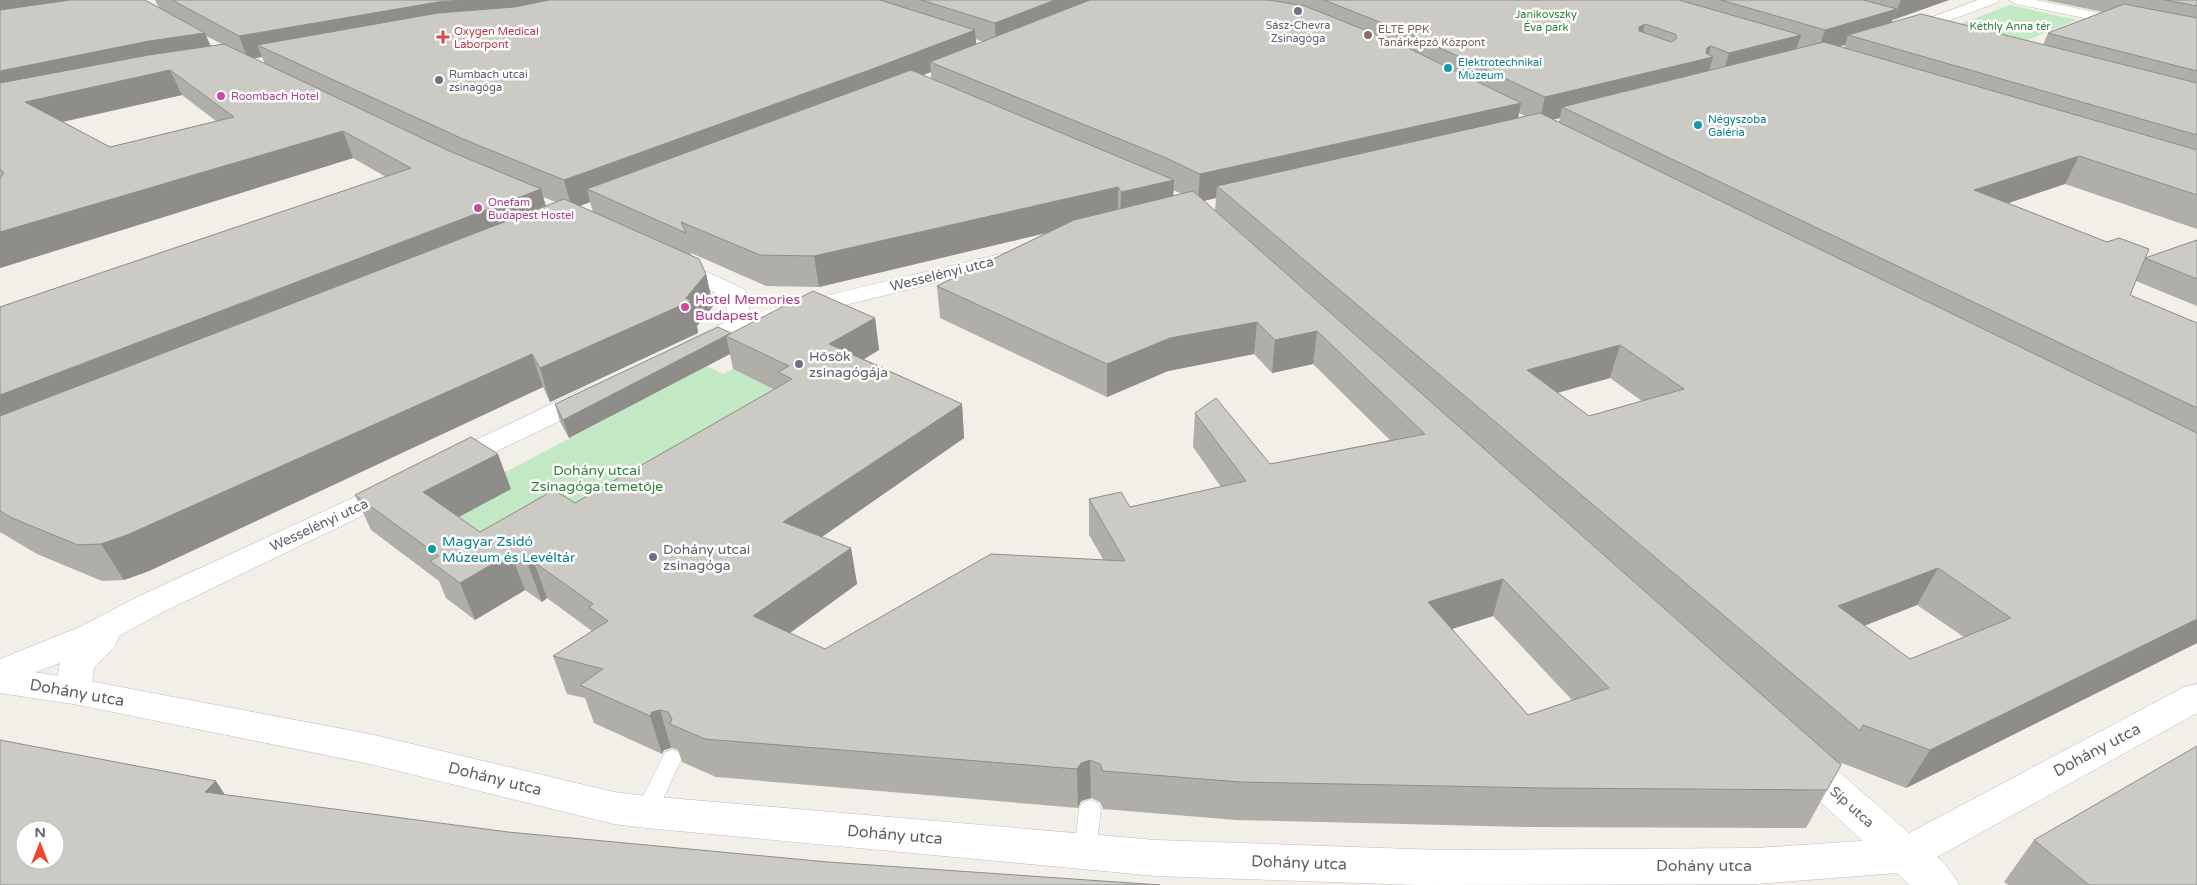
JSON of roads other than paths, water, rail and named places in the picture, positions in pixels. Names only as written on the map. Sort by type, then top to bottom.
[{"type":"street","points":[[1910,31],[1991,0]]},
{"type":"street","points":[[2016,0],[2197,37]]},
{"type":"street","points":[[2086,30],[2111,20]]},
{"type":"street","points":[[1891,31],[1910,31],[1938,38]]},
{"type":"street","name":"Wesselényi utca","points":[[677,355],[740,324],[1041,250]]},
{"type":"street","points":[[658,258],[736,294],[740,324]]},
{"type":"street","name":"Wesselényi utca","points":[[0,672],[40,659],[113,627],[148,606],[614,385]]},
{"type":"street","name":"Wesselényi utca","points":[[73,691],[77,664],[113,627]]},
{"type":"street","name":"Dohány utca","points":[[0,680],[154,706],[370,749],[614,808],[1156,858],[1440,868],[1756,866],[1905,855],[2197,697]]},
{"type":"street","name":"Síp utca","points":[[1783,745],[1938,885]]},
{"type":"lane","points":[[646,812],[672,758]]},
{"type":"lane","points":[[1085,852],[1090,808]]},
{"type":"place","name":"Sász-Chevra Zsinagóga","points":[[1298,11]]},
{"type":"place","name":"ELTE PPK Tanárképző Központ","points":[[1368,35]]},
{"type":"place","name":"Oxygen Medical Laborpont","points":[[443,37]]},
{"type":"place","name":"Elektrotechnikai Múzeum","points":[[1448,68]]},
{"type":"place","name":"Rumbach utcai zsinagóga","points":[[439,80]]},
{"type":"place","name":"Roombach Hotel","points":[[221,96]]},
{"type":"place","name":"Négyszoba Galéria","points":[[1698,125]]},
{"type":"place","name":"Onefam Budapest Hostel","points":[[478,208]]},
{"type":"place","name":"Hotel Memories Budapest","points":[[685,307]]},
{"type":"place","name":"Hősök zsinagógája","points":[[799,364]]},
{"type":"place","name":"Magyar Zsidó Múzeum és Levéltár","points":[[432,549]]},
{"type":"place","name":"Dohány utcai zsinagóga","points":[[653,557]]},
{"type":"park label","name":"Janikovszky Éva park","points":[[1546,20]]},
{"type":"park label","name":"Kéthly Anna tér","points":[[2010,26]]},
{"type":"park label","name":"Dohány utcai Zsinagóga temetője","points":[[597,478]]}]
